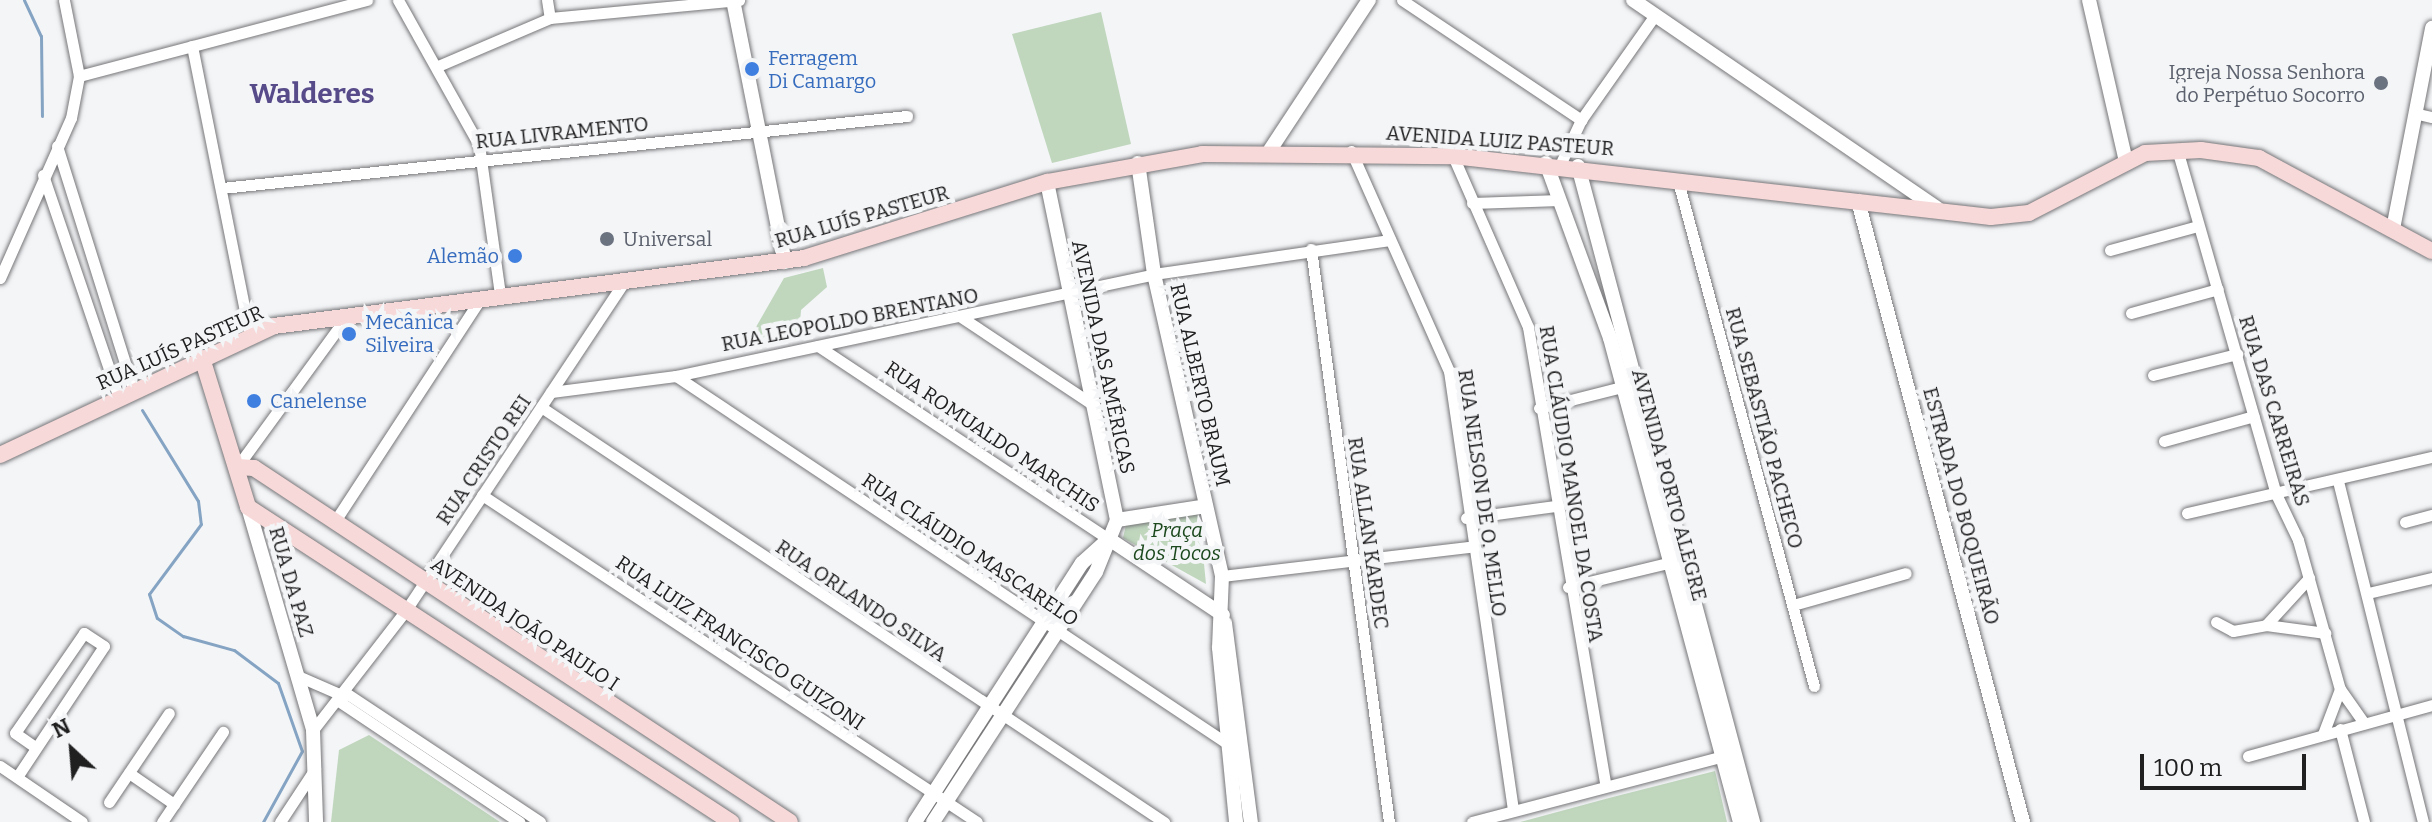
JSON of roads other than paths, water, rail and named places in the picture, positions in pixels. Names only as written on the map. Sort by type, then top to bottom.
[{"type":"main road","points":[[1858,201],[1937,208],[1981,217],[2029,213],[2126,162],[2177,149],[2259,158],[2432,251]]},
{"type":"main road","name":"AVENIDA LUIZ PASTEUR","points":[[1138,163],[1270,150],[1453,156],[1578,166],[1678,181],[1858,201]]},
{"type":"main road","name":"RUA LUÍS PASTEUR","points":[[0,455],[250,335],[349,314],[785,262],[1047,182],[1138,163]]},
{"type":"main road","name":"RUA DA PAZ","points":[[202,358],[248,507]]},
{"type":"main road","name":"AVENIDA JOÃO PAULO I","points":[[237,467],[254,468],[790,822]]},
{"type":"main road","points":[[248,507],[731,822]]},
{"type":"street","points":[[0,278],[57,146],[79,76],[64,0]]},
{"type":"street","points":[[79,76],[367,0]]},
{"type":"street","points":[[398,0],[438,66],[482,160],[500,295]]},
{"type":"street","points":[[547,0],[550,18]]},
{"type":"street","points":[[734,0],[785,262]]},
{"type":"street","points":[[438,66],[550,18],[740,0]]},
{"type":"street","points":[[1270,150],[1369,0]]},
{"type":"street","points":[[1402,0],[1581,120]]},
{"type":"street","points":[[1633,0],[1937,208]]},
{"type":"street","points":[[2089,0],[2126,162]]},
{"type":"street","points":[[1553,164],[1655,15]]},
{"type":"street","points":[[2393,229],[2414,113],[2425,90],[2432,28]]},
{"type":"street","points":[[192,46],[250,335]]},
{"type":"street","points":[[2414,113],[2432,117]]},
{"type":"street","name":"RUA LIVRAMENTO","points":[[222,188],[907,116]]},
{"type":"street","points":[[57,146],[97,271],[127,394]]},
{"type":"street","name":"RUA DAS CARREIRAS","points":[[2177,149],[2276,494],[2309,578],[2340,689],[2364,723]]},
{"type":"street","name":"RUA NELSON DE O. MELLO","points":[[1351,151],[1449,371],[1470,547],[1513,810]]},
{"type":"street","name":"RUA CLÁUDIO MANOEL DA COSTA","points":[[1453,156],[1528,327],[1568,587],[1605,784]]},
{"type":"street","name":"RUA ALBERTO BRAUM","points":[[1138,163],[1154,274],[1222,576],[1223,615]]},
{"type":"street","name":"AVENIDA PORTO ALEGRE","points":[[1553,164],[1560,200],[1610,338],[1668,563],[1687,602]]},
{"type":"street","name":"AVENIDA PORTO ALEGRE","points":[[1578,166],[1627,333],[1661,467],[1687,602],[1753,822]]},
{"type":"street","points":[[43,175],[127,394]]},
{"type":"street","name":"RUA SEBASTIÃO PACHECO","points":[[1678,181],[1814,686]]},
{"type":"street","name":"AVENIDA DAS AMÉRICAS","points":[[1047,182],[1117,520]]},
{"type":"street","points":[[1472,203],[1560,200]]},
{"type":"street","name":"ESTRADA DO BOQUEIRÃO","points":[[1858,201],[2023,822]]},
{"type":"street","points":[[2110,250],[2198,226]]},
{"type":"street","name":"RUA LEOPOLDO BRENTANO","points":[[551,392],[676,376],[1154,274],[1390,240]]},
{"type":"street","name":"RUA ALLAN KARDEC","points":[[1311,249],[1389,822]]},
{"type":"street","points":[[80,277],[97,271]]},
{"type":"street","name":"RUA CRISTO REI","points":[[313,730],[344,697],[406,610],[623,283]]},
{"type":"street","points":[[2131,313],[2218,289]]},
{"type":"street","points":[[335,521],[481,298]]},
{"type":"street","points":[[237,467],[349,314]]},
{"type":"street","points":[[961,317],[1092,404]]},
{"type":"street","points":[[1610,338],[1627,333]]},
{"type":"street","name":"RUA ROMUALDO MARCHIS","points":[[818,346],[1223,615]]},
{"type":"street","points":[[2153,375],[2237,354]]},
{"type":"street","name":"RUA CLÁUDIO MASCARELO","points":[[676,376],[1244,755]]},
{"type":"street","points":[[1539,408],[1622,387]]},
{"type":"street","name":"RUA ORLANDO SILVA","points":[[541,407],[1164,822]]},
{"type":"street","points":[[2164,441],[2254,416]]},
{"type":"street","points":[[2187,513],[2338,481],[2432,457]]},
{"type":"street","points":[[1644,474],[1661,467]]},
{"type":"street","points":[[2338,481],[2423,822]]},
{"type":"street","name":"RUA LUIZ FRANCISCO GUIZONI","points":[[482,495],[977,822]]},
{"type":"street","points":[[933,822],[1058,631],[1117,520],[1206,506]]},
{"type":"street","points":[[1466,518],[1555,506]]},
{"type":"street","name":"RUA DA PAZ","points":[[248,507],[313,730],[316,822]]},
{"type":"street","points":[[2405,522],[2432,515]]},
{"type":"street","points":[[915,822],[1082,563],[1109,539]]},
{"type":"street","points":[[1222,576],[1470,547]]},
{"type":"street","points":[[1568,587],[1668,563]]},
{"type":"street","points":[[1793,605],[1906,573]]},
{"type":"street","points":[[2266,625],[2309,578]]},
{"type":"street","points":[[2368,593],[2432,578]]},
{"type":"street","points":[[1223,615],[1219,648],[1236,822]]},
{"type":"street","points":[[1223,615],[1251,822]]},
{"type":"street","points":[[2216,622],[2233,631],[2266,625],[2325,633]]},
{"type":"street","points":[[17,777],[104,646],[84,633],[15,733],[35,747]]},
{"type":"street","points":[[298,676],[344,697],[540,822]]},
{"type":"street","points":[[2323,734],[2340,689]]},
{"type":"street","points":[[344,697],[519,822]]},
{"type":"street","points":[[2248,756],[2432,705]]},
{"type":"street","points":[[109,802],[169,713]]},
{"type":"street","points":[[2340,729],[2364,822]]},
{"type":"street","points":[[162,822],[223,732]]},
{"type":"street","points":[[1472,822],[1605,784],[1732,754]]},
{"type":"street","name":"AVENIDA PORTO ALEGRE","points":[[1732,754],[1740,822]]},
{"type":"street","points":[[0,766],[82,822]]},
{"type":"street","points":[[280,822],[316,767]]},
{"type":"street","points":[[129,773],[174,804]]},
{"type":"waterway","points":[[24,0],[41,36],[42,116]]},
{"type":"waterway","points":[[142,410],[198,501],[201,524],[149,594],[157,618],[183,636],[234,650],[278,683],[302,751],[263,822]]},
{"type":"place","name":"Ferragem Di Camargo","points":[[752,69]]},
{"type":"place","name":"Igreja Nossa Senhora do Perpétuo Socorro","points":[[2381,83]]},
{"type":"place","name":"Universal","points":[[607,239]]},
{"type":"place","name":"Alemão","points":[[515,256]]},
{"type":"place","name":"Mecânica Silveira","points":[[349,334]]},
{"type":"place","name":"Canelense","points":[[254,401]]},
{"type":"district","name":"Walderes","points":[[312,94]]},
{"type":"park label","name":"Praça dos Tocos","points":[[1177,542]]}]
